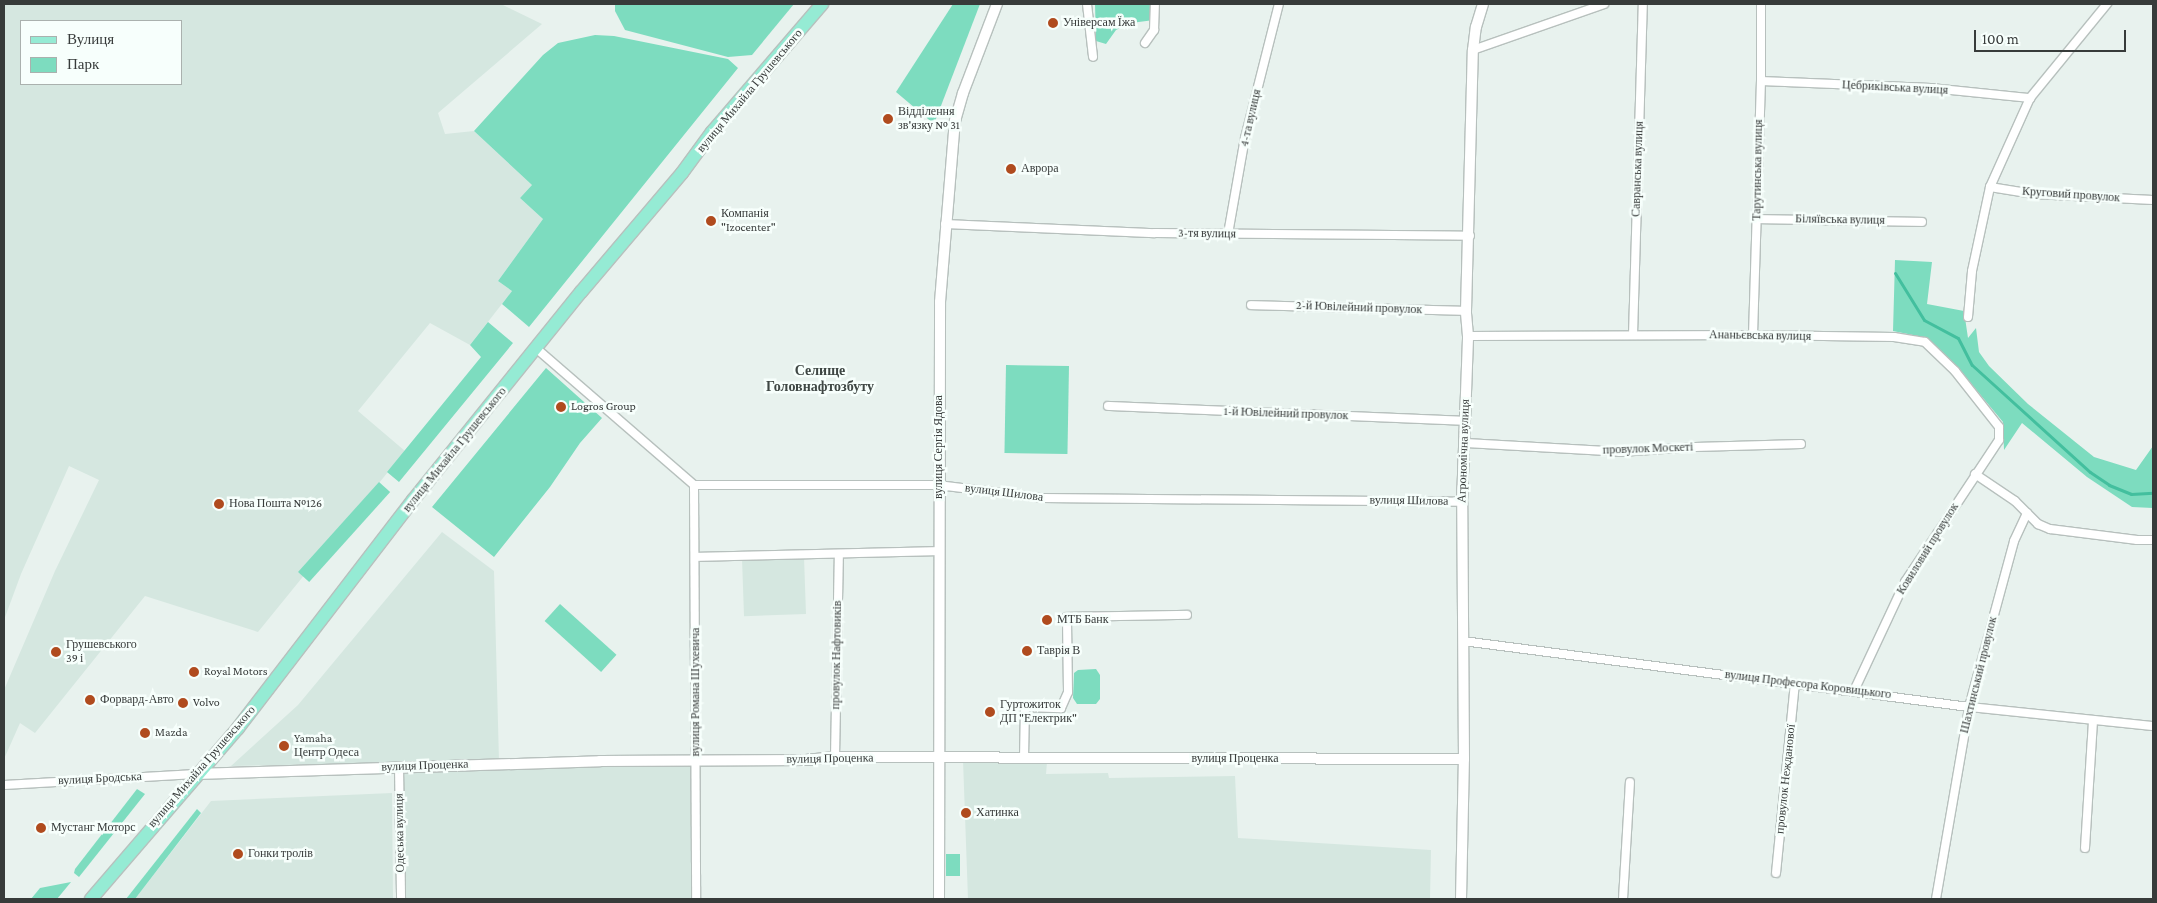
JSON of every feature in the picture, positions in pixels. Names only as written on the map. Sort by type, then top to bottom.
[{"type":"main road","name":"вулиця Михайла Грушевського","points":[[91,899],[243,721],[414,500],[582,292],[682,173],[712,132],[822,4]]},
{"type":"street","name":"вулиця Сергія Ядова","points":[[939,899],[941,759],[938,485],[940,302],[945,224],[955,122],[963,93],[997,4]]},
{"type":"street","points":[[1087,4],[1093,57]]},
{"type":"street","points":[[1145,43],[1154,30],[1155,4]]},
{"type":"street","name":"4-та вулиця","points":[[1228,234],[1245,138],[1279,4]]},
{"type":"street","name":"Агрономічна вулиця","points":[[1462,899],[1464,759],[1462,502],[1466,443],[1468,336],[1466,311],[1470,236],[1473,50],[1476,27],[1483,4]]},
{"type":"street","points":[[1473,50],[1604,4]]},
{"type":"street","name":"Савранська вулиця","points":[[1634,335],[1643,4]]},
{"type":"street","name":"Тарутинська вулиця","points":[[1753,336],[1761,82],[1761,4]]},
{"type":"street","points":[[1968,317],[1972,271],[1990,186],[2030,98],[2107,4]]},
{"type":"street","name":"Цебриківська вулиця","points":[[1761,82],[1931,88],[2030,98]]},
{"type":"street","name":"Круговий провулок","points":[[1990,186],[2033,194],[2153,200]]},
{"type":"street","name":"Біляївська вулиця","points":[[1757,219],[1922,222]]},
{"type":"street","name":"3-тя вулиця","points":[[945,224],[1228,234],[1470,236]]},
{"type":"street","name":"2-й Ювілейний провулок","points":[[1251,305],[1466,311]]},
{"type":"street","name":"Ананьєвська вулиця","points":[[1468,336],[1894,337],[1925,342],[1955,371],[1999,427],[1999,440]]},
{"type":"street","points":[[537,349],[694,485]]},
{"type":"street","name":"1-й Ювілейний провулок","points":[[1108,406],[1465,421]]},
{"type":"street","name":"Ковиловий провулок","points":[[1854,691],[1904,582],[1999,440]]},
{"type":"street","name":"провулок Москеті","points":[[1466,443],[1620,452],[1695,446],[1801,444]]},
{"type":"street","points":[[1976,474],[2015,501],[2038,524],[2055,530],[2137,540],[2153,540]]},
{"type":"street","name":"вулиця Шилова","points":[[694,485],[938,485],[1042,498],[1462,502]]},
{"type":"street","name":"вулиця Романа Шухевича","points":[[694,485],[696,557],[696,899]]},
{"type":"street","name":"Шахтинський провулок","points":[[1936,899],[1969,707],[2014,541],[2027,513]]},
{"type":"street","points":[[696,557],[938,551]]},
{"type":"street","name":"провулок Нафтовиків","points":[[835,757],[839,554]]},
{"type":"street","points":[[1024,758],[1025,707],[1061,708],[1068,692],[1067,617],[1186,615]]},
{"type":"street","name":"вулиця Професора Коровицького","points":[[1463,641],[1969,707],[2153,726]]},
{"type":"street","name":"провулок Нежданової","points":[[1776,873],[1795,684]]},
{"type":"street","points":[[2085,848],[2093,720]]},
{"type":"street","name":"вулиця Проценка","points":[[196,774],[696,759],[806,760],[835,757],[941,759],[1464,759]]},
{"type":"street","name":"Одеська вулиця","points":[[399,767],[401,899]]},
{"type":"street","name":"вулиця Бродська","points":[[4,785],[196,774]]},
{"type":"street","points":[[1623,899],[1630,782]]},
{"type":"shaded area","points":[[4,4],[501,4],[542,24],[438,113],[445,134],[474,131],[532,185],[520,198],[543,219],[498,281],[512,291],[470,345],[430,323],[358,411],[405,451],[258,632],[145,596],[35,733],[20,723],[4,759],[4,690],[55,571],[99,480],[69,466],[21,574],[4,620]]},
{"type":"shaded area","points":[[442,532],[494,571],[499,761],[231,766],[298,705]]},
{"type":"shaded area","points":[[804,557],[806,614],[744,616],[742,559]]},
{"type":"shaded area","points":[[963,760],[1047,762],[1046,774],[1108,773],[1109,778],[1235,776],[1238,838],[1431,850],[1430,899],[968,899]]},
{"type":"shaded area","points":[[401,761],[693,761],[693,899],[401,899]]},
{"type":"shaded area","points":[[392,793],[393,899],[135,899],[211,801]]},
{"type":"green space","points":[[615,4],[794,4],[752,55],[728,57],[625,30],[615,11]]},
{"type":"green space","points":[[953,4],[980,4],[934,124],[896,92]]},
{"type":"green space","points":[[1095,4],[1153,4],[1154,20],[1131,23],[1116,30],[1106,44],[1096,41]]},
{"type":"green space","points":[[595,35],[614,36],[728,59],[738,68],[529,327],[502,304],[512,291],[498,281],[543,219],[520,198],[532,185],[474,131],[543,55],[558,43]]},
{"type":"green space","points":[[1895,260],[1932,262],[1927,304],[1964,311],[1968,338],[1976,328],[1979,352],[1989,366],[2028,404],[2094,457],[2136,470],[2153,446],[2153,508],[2132,507],[2087,477],[2022,423],[2004,450],[2003,422],[1959,369],[1928,338],[1893,331]]},
{"type":"green space","points":[[488,322],[513,343],[399,482],[387,472],[481,357],[470,345]]},
{"type":"green space","points":[[1006,365],[1069,366],[1067,454],[1004,453]]},
{"type":"green space","points":[[546,368],[602,418],[580,443],[550,487],[494,557],[432,507]]},
{"type":"green space","points":[[379,482],[390,492],[309,582],[298,572]]},
{"type":"green space","points":[[560,604],[616,655],[601,672],[545,621]]},
{"type":"green space","points":[[1096,669],[1100,675],[1100,699],[1096,704],[1077,704],[1073,698],[1074,673],[1078,670]]},
{"type":"green space","points":[[137,789],[145,794],[79,877],[74,873],[75,869]]},
{"type":"green space","points":[[197,809],[201,813],[135,899],[126,899]]},
{"type":"green space","points":[[946,854],[960,854],[960,876],[946,876]]},
{"type":"green space","points":[[71,882],[57,899],[31,899],[40,888]]},
{"type":"waterway","points":[[1895,273],[1924,320],[1958,338],[1972,365],[2090,472],[2109,485],[2131,494],[2153,493]]},
{"type":"place","name":"Універсам Їжа","points":[[1053,23]]},
{"type":"place","name":"Відділення зв'язку № 31","points":[[888,119]]},
{"type":"place","name":"Аврора","points":[[1011,169]]},
{"type":"place","name":"Компанія \"Izocenter\"","points":[[711,221]]},
{"type":"place","name":"Logros Group","points":[[561,407]]},
{"type":"place","name":"Нова Пошта №126","points":[[219,504]]},
{"type":"place","name":"МТБ Банк","points":[[1047,620]]},
{"type":"place","name":"Таврія В","points":[[1027,651]]},
{"type":"place","name":"Грушевського 39 і","points":[[56,652]]},
{"type":"place","name":"Royal Motors","points":[[194,672]]},
{"type":"place","name":"Форвард-Авто","points":[[90,700]]},
{"type":"place","name":"Volvo","points":[[183,703]]},
{"type":"place","name":"Гуртожиток ДП \"Електрик\"","points":[[990,712]]},
{"type":"place","name":"Mazda","points":[[145,733]]},
{"type":"place","name":"Yamaha Центр Одеса","points":[[284,746]]},
{"type":"place","name":"Хатинка","points":[[966,813]]},
{"type":"place","name":"Мустанг Моторс","points":[[41,828]]},
{"type":"place","name":"Гонки тролів","points":[[238,854]]},
{"type":"district","name":"Селище Головнафтозбуту","points":[[820,378]]}]
